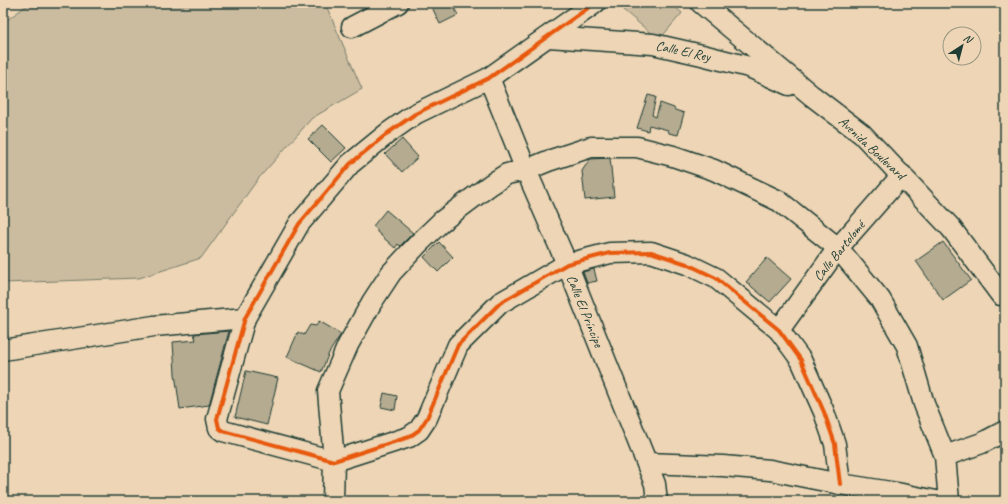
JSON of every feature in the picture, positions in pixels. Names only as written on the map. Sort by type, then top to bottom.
[{"type":"street","points":[[352,27],[398,3]]},
{"type":"street","points":[[595,3],[489,78],[415,114],[388,133],[350,164],[299,224],[245,318],[217,419],[219,428],[223,431],[334,460],[409,437],[419,430],[426,418],[458,344],[500,303],[567,264],[610,253],[651,252],[687,264],[716,278],[779,330],[801,360],[824,412],[835,444],[840,484]]},
{"type":"street","name":"Avenida Boulevard","points":[[701,3],[811,95],[862,134],[951,228],[1004,299]]},
{"type":"street","name":"Calle El Rey","points":[[548,37],[653,44],[749,67],[811,95]]},
{"type":"street","name":"Calle El Príncipe","points":[[489,78],[526,170],[567,264],[647,463],[655,484],[657,501]]},
{"type":"street","points":[[333,501],[334,460],[328,391],[348,345],[372,302],[391,273],[442,221],[507,174],[526,170],[591,147],[637,147],[673,156],[714,170],[779,201],[838,248],[880,299],[907,346],[924,404],[945,456],[949,501]]},
{"type":"street","name":"Calle Bartolomé","points":[[779,330],[838,248],[902,175]]},
{"type":"street","points":[[3,350],[154,326],[245,318]]},
{"type":"street","points":[[945,456],[982,443],[1005,431]]},
{"type":"street","points":[[647,463],[723,466],[770,470],[936,501]]},
{"type":"shaded area","points":[[30,3],[325,3],[362,89],[312,118],[258,179],[201,258],[139,278],[3,283],[3,23]]},
{"type":"shaded area","points":[[670,3],[682,13],[659,40],[616,4]]},
{"type":"shaded area","points":[[3,300],[9,345],[3,346]]},
{"type":"building","points":[[430,3],[452,3],[458,15],[440,24]]},
{"type":"building","points":[[648,95],[656,97],[652,115],[656,117],[660,103],[684,113],[678,135],[669,133],[668,130],[649,125],[648,131],[637,128]]},
{"type":"building","points":[[323,125],[346,148],[331,162],[308,139]]},
{"type":"building","points":[[402,139],[418,157],[402,172],[385,154]]},
{"type":"building","points":[[610,158],[614,197],[585,200],[582,171],[590,159]]},
{"type":"building","points":[[386,210],[413,233],[400,246],[398,244],[395,248],[377,232],[377,229],[373,226]]},
{"type":"building","points":[[439,242],[453,257],[438,272],[424,257]]},
{"type":"building","points":[[943,242],[971,280],[943,300],[916,261]]},
{"type":"building","points":[[767,258],[791,279],[770,302],[746,282]]},
{"type":"building","points":[[594,269],[597,281],[587,283],[583,272]]},
{"type":"building","points":[[319,321],[341,334],[329,353],[321,372],[287,357],[298,332],[304,335],[310,325],[316,326]]},
{"type":"building","points":[[229,331],[209,405],[180,409],[175,374],[173,342],[196,340],[194,334]]},
{"type":"building","points":[[246,371],[278,378],[267,425],[235,417]]},
{"type":"building","points":[[384,393],[397,396],[395,410],[381,407]]},
{"type":"cycle path","points":[[595,3],[489,78],[415,114],[388,133],[350,164],[299,224],[245,318],[217,419],[219,428],[223,431],[334,461],[409,437],[419,430],[427,418],[458,345],[500,303],[567,264],[610,253],[651,252],[687,264],[716,278],[779,330],[801,360],[824,412],[835,444],[840,484]]}]
